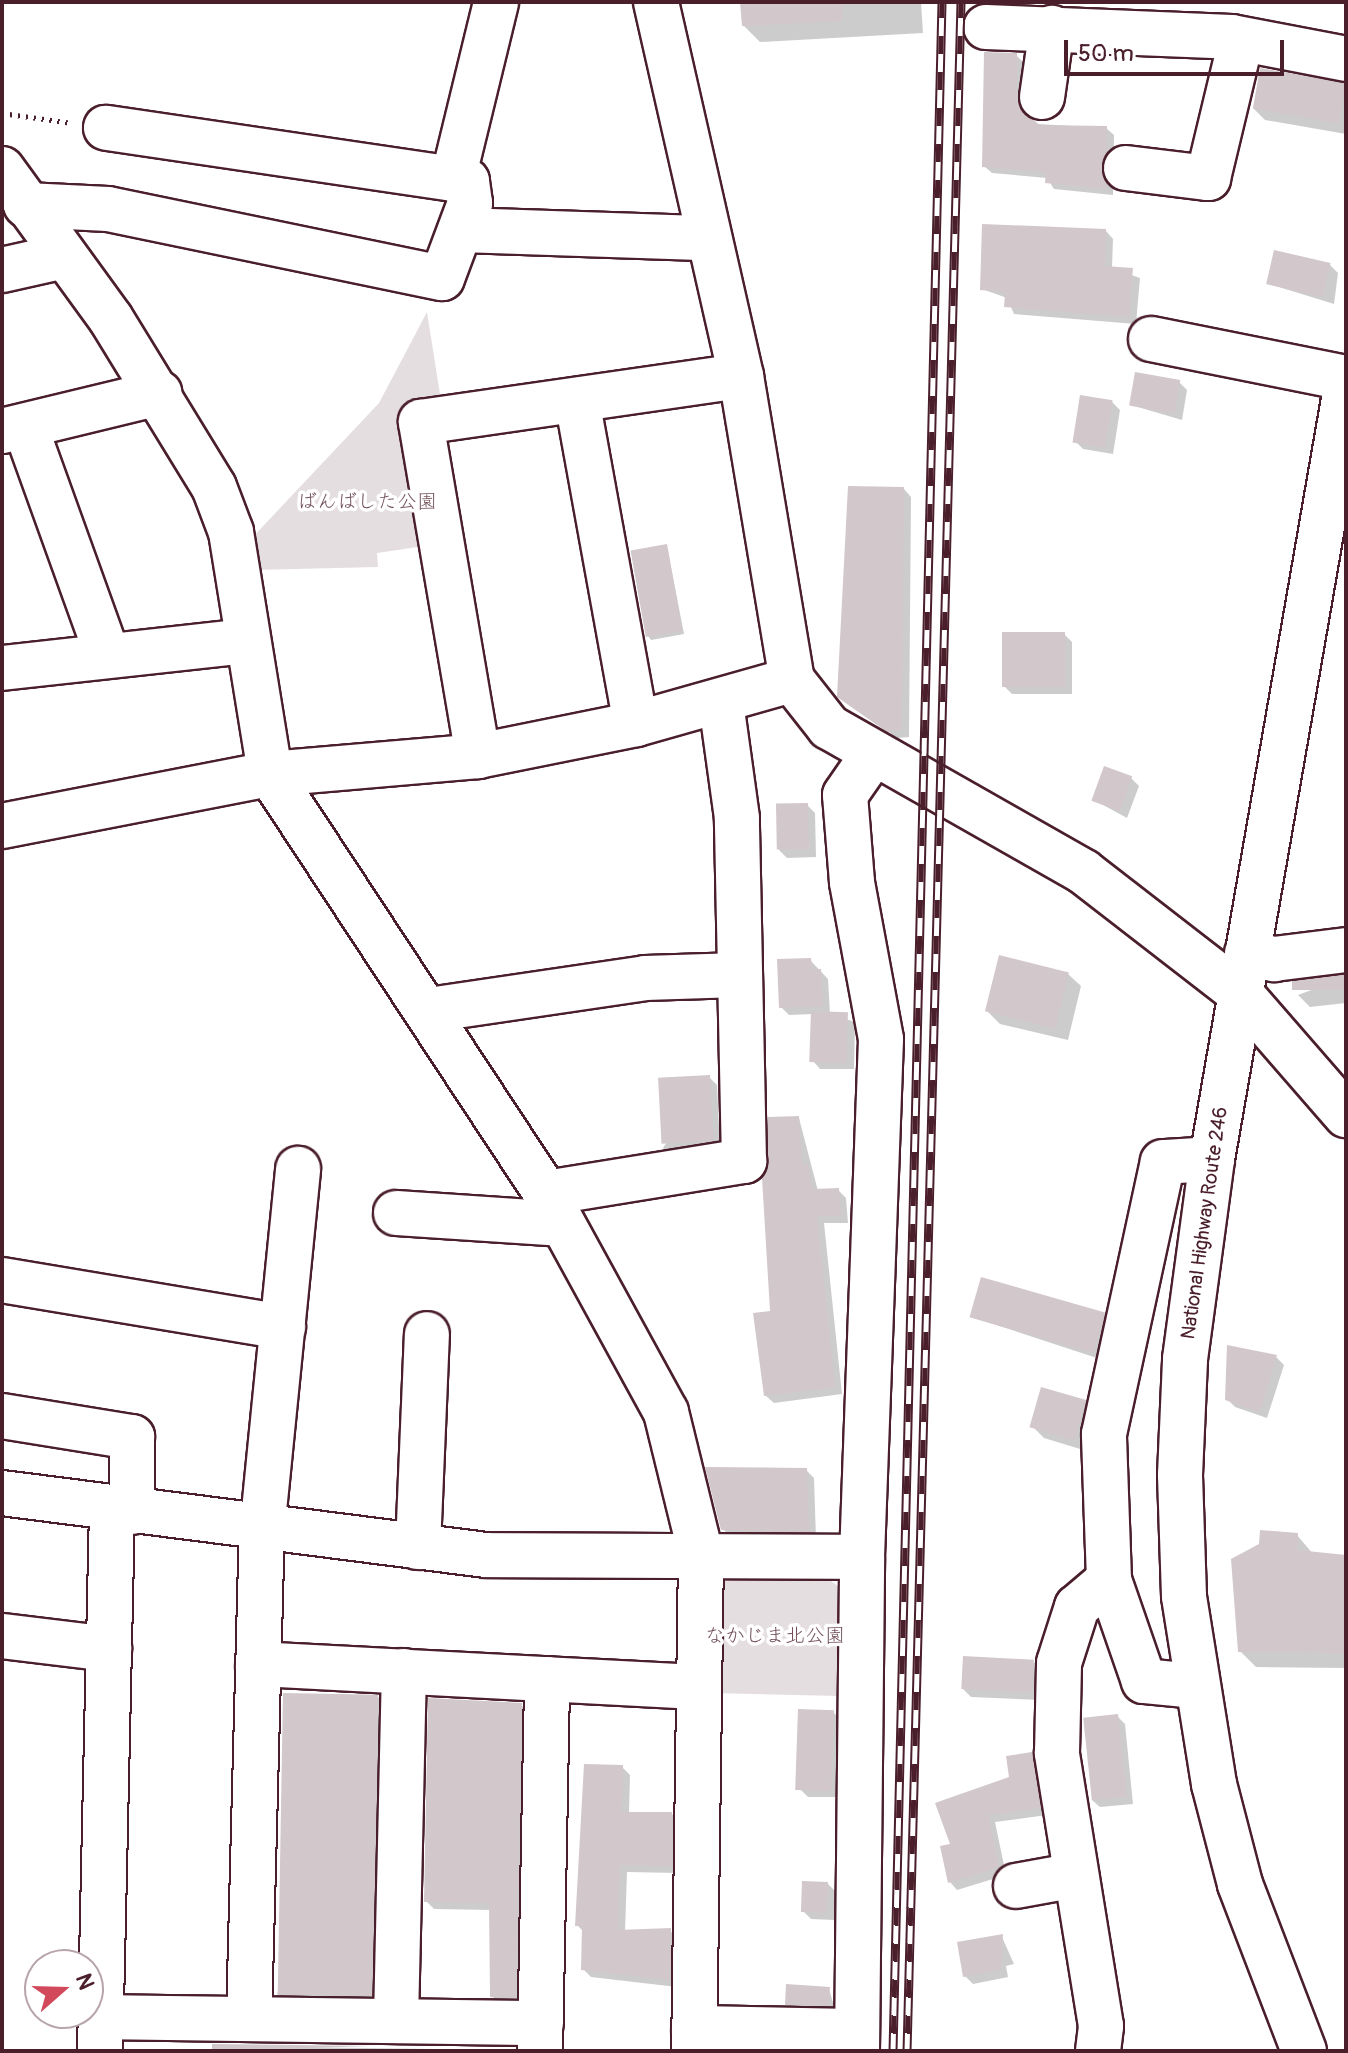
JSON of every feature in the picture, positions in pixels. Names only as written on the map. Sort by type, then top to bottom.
[{"type":"main road","points":[[453,179],[496,2]]},
{"type":"main road","points":[[656,2],[741,376],[792,680],[829,727],[872,756],[1084,872],[1244,973],[1346,1115]]},
{"type":"main road","points":[[986,27],[1069,19],[1169,18],[1241,41],[1346,59]]},
{"type":"main road","points":[[1042,97],[1069,19]]},
{"type":"main road","points":[[1126,168],[1205,193],[1241,41]]},
{"type":"main road","points":[[26,205],[108,209],[442,278],[461,230],[472,189],[453,179],[106,128]]},
{"type":"main road","points":[[2,169],[60,257],[159,393],[231,532],[270,774],[429,1010],[554,1208],[666,1412],[701,1554],[694,2039],[857,2041],[862,1557],[881,1039],[852,882],[845,795],[872,756]]},
{"type":"main road","points":[[461,230],[708,238]]},
{"type":"main road","points":[[2,270],[60,257]]},
{"type":"main road","points":[[1151,339],[1346,378]]},
{"type":"main road","points":[[478,756],[421,422],[741,376]]},
{"type":"main road","name":"National Highway Route 246","points":[[1304,2051],[1240,1884],[1195,1686],[1180,1475],[1185,1359],[1212,1159],[1346,388]]},
{"type":"main road","points":[[107,654],[13,429],[159,393]]},
{"type":"main road","points":[[577,400],[636,724]]},
{"type":"main road","points":[[2,668],[107,654],[248,641]]},
{"type":"main road","points":[[2,826],[270,774],[478,756],[636,724],[721,703],[792,680]]},
{"type":"main road","points":[[396,1213],[554,1208],[744,1161],[737,818],[721,703]]},
{"type":"main road","points":[[1244,973],[1274,959],[1346,950]]},
{"type":"main road","points":[[429,1010],[645,978],[739,975]]},
{"type":"main road","points":[[1195,1686],[1144,1681],[1109,1580],[1104,1434],[1163,1162],[1212,1159]]},
{"type":"main road","points":[[249,2019],[262,1531],[298,1169]]},
{"type":"main road","points":[[2,1280],[283,1327]]},
{"type":"main road","points":[[418,1547],[427,1334]]},
{"type":"main road","points":[[2,1416],[132,1437],[109,1649],[100,2034],[249,2019],[396,2021],[540,2037],[547,1679]]},
{"type":"main road","points":[[2,1493],[262,1531],[418,1547],[862,1557]]},
{"type":"main road","points":[[1098,2051],[1101,2026],[1057,1753],[1059,1663],[1077,1607],[1109,1580]]},
{"type":"main road","points":[[2,1636],[109,1649]]},
{"type":"main road","points":[[258,1664],[698,1687]]},
{"type":"main road","points":[[396,2021],[404,1671]]},
{"type":"main road","points":[[1016,1886],[1076,1875]]},
{"type":"path","points":[[2,113],[106,128]]},
{"type":"green space","name":"ばんばした公園","points":[[427,312],[442,407],[431,545],[377,553],[378,567],[252,570],[249,541],[379,403]]},
{"type":"green space","name":"なかじま北公園","points":[[726,1575],[827,1578],[838,1586],[839,1696],[711,1693],[713,1580]]},
{"type":"building","points":[[740,2],[842,2],[842,21],[742,26]]},
{"type":"building","points":[[984,52],[1017,53],[1017,104],[1039,125],[1107,126],[1106,189],[1045,183],[1046,172],[982,167]]},
{"type":"building","points":[[1260,68],[1346,83],[1339,123],[1253,108]]},
{"type":"building","points":[[982,224],[1106,229],[1105,266],[1133,268],[1129,317],[1004,307],[1005,292],[980,290]]},
{"type":"building","points":[[1274,250],[1331,263],[1323,297],[1266,284]]},
{"type":"building","points":[[1135,372],[1180,380],[1174,413],[1129,405]]},
{"type":"building","points":[[1080,395],[1113,400],[1105,448],[1072,442]]},
{"type":"building","points":[[848,486],[904,487],[902,730],[887,732],[837,697]]},
{"type":"building","points":[[667,544],[682,631],[646,637],[631,550]]},
{"type":"building","points":[[1002,632],[1065,632],[1065,687],[1002,687]]},
{"type":"building","points":[[1104,766],[1132,776],[1120,811],[1091,801]]},
{"type":"building","points":[[808,803],[809,849],[777,850],[776,804]]},
{"type":"building","points":[[999,955],[1069,972],[1055,1029],[985,1011]]},
{"type":"building","points":[[811,958],[812,969],[821,969],[823,1006],[779,1008],[777,959]]},
{"type":"building","points":[[1292,975],[1346,975],[1346,990],[1292,990]]},
{"type":"building","points":[[811,1011],[848,1012],[846,1063],[809,1062]]},
{"type":"building","points":[[710,1075],[713,1141],[662,1144],[658,1078]]},
{"type":"building","points":[[799,1116],[802,1164],[808,1163],[812,1189],[839,1188],[841,1216],[817,1216],[835,1387],[764,1396],[753,1313],[770,1311],[762,1178],[768,1117]]},
{"type":"building","points":[[981,1277],[1105,1313],[1093,1353],[969,1317]]},
{"type":"building","points":[[1227,1345],[1277,1355],[1260,1412],[1225,1400]]},
{"type":"building","points":[[1041,1387],[1086,1400],[1075,1440],[1029,1427]]},
{"type":"building","points":[[705,1467],[807,1468],[809,1532],[721,1530]]},
{"type":"building","points":[[1260,1530],[1298,1533],[1297,1550],[1346,1555],[1346,1653],[1238,1652],[1231,1559],[1259,1544]]},
{"type":"building","points":[[963,1656],[1034,1660],[1032,1693],[961,1689]]},
{"type":"building","points":[[283,1693],[378,1695],[373,1996],[278,1994]]},
{"type":"building","points":[[428,1698],[522,1703],[516,1998],[490,1997],[489,1903],[424,1902]]},
{"type":"building","points":[[798,1709],[834,1710],[831,1791],[795,1790]]},
{"type":"building","points":[[1118,1714],[1127,1797],[1092,1800],[1083,1718]]},
{"type":"building","points":[[1032,1752],[1041,1808],[988,1815],[999,1867],[948,1883],[940,1846],[950,1844],[935,1803],[1009,1777],[1006,1756]]},
{"type":"building","points":[[584,1764],[623,1765],[622,1812],[672,1812],[672,1866],[620,1865],[618,1930],[671,1928],[670,1980],[581,1970],[582,1926],[575,1926]]},
{"type":"building","points":[[802,1881],[828,1882],[827,1913],[801,1912]]},
{"type":"building","points":[[1003,1934],[1001,1970],[963,1977],[957,1942]]},
{"type":"building","points":[[786,1984],[830,1987],[828,2005],[785,2005]]},
{"type":"building","points":[[212,2044],[371,2046],[212,2051]]},
{"type":"railway","points":[[893,2051],[942,2]]},
{"type":"railway","points":[[907,2051],[961,2]]}]
